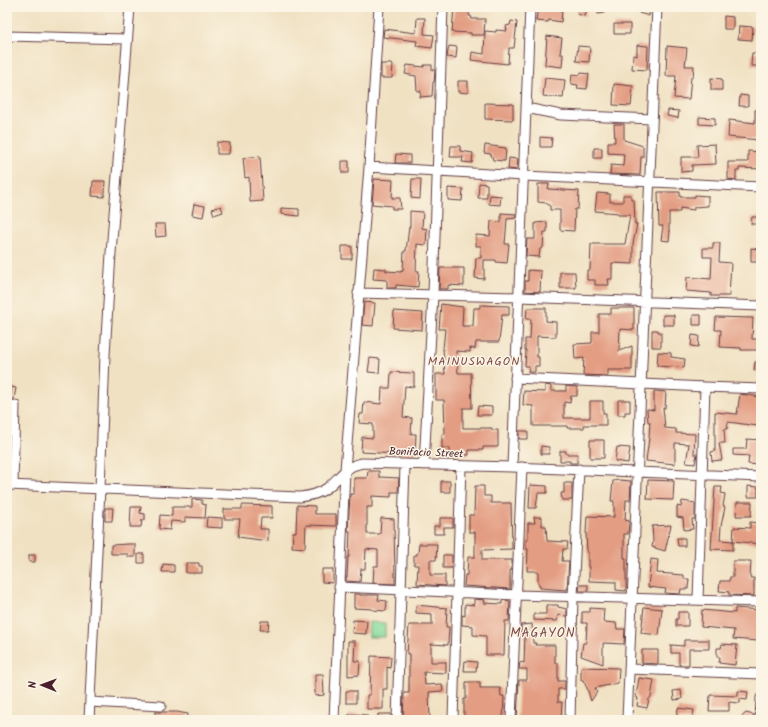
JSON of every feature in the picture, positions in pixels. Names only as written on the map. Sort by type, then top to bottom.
[{"type":"street","points":[[90,720],[110,261],[130,7]]},
{"type":"street","points":[[334,720],[344,470],[369,167],[379,7]]},
{"type":"street","points":[[424,465],[433,294],[443,7]]},
{"type":"street","points":[[512,467],[530,7]]},
{"type":"street","points":[[626,720],[657,7]]},
{"type":"street","points":[[7,36],[127,39]]},
{"type":"street","points":[[526,108],[561,115],[652,119]]},
{"type":"street","points":[[369,167],[761,187]]},
{"type":"street","points":[[358,293],[433,294],[761,306]]},
{"type":"street","points":[[515,378],[705,388],[761,389]]},
{"type":"street","points":[[698,600],[705,388]]},
{"type":"street","points":[[10,485],[15,405]]},
{"type":"street","name":"Bonifacio Street","points":[[10,485],[300,497],[315,494],[327,488],[344,470],[362,463],[522,467],[761,477]]},
{"type":"street","points":[[396,720],[405,464]]},
{"type":"street","points":[[453,720],[461,466]]},
{"type":"street","points":[[511,720],[522,467]]},
{"type":"street","points":[[570,720],[573,597],[579,469]]},
{"type":"street","points":[[339,587],[573,597],[761,602]]},
{"type":"street","points":[[629,669],[761,674]]},
{"type":"street","points":[[760,720],[761,698]]},
{"type":"street","points":[[90,702],[161,706]]},
{"type":"green space","points":[[369,622],[385,623],[385,637],[369,637]]},
{"type":"building","points":[[454,7],[470,7],[469,16],[471,16],[472,19],[485,19],[484,35],[471,35],[471,33],[452,32]]},
{"type":"building","points":[[538,7],[551,7],[550,8],[562,10],[561,22],[549,20],[548,22],[536,21]]},
{"type":"building","points":[[579,7],[587,9],[585,16],[577,14]]},
{"type":"building","points":[[597,7],[604,7],[605,13],[598,14]]},
{"type":"building","points":[[639,7],[650,7],[649,16],[639,13]]},
{"type":"building","points":[[724,16],[733,17],[733,29],[724,29]]},
{"type":"building","points":[[417,18],[425,18],[424,34],[434,35],[432,48],[416,46],[417,41],[383,37],[384,29],[416,33]]},
{"type":"building","points":[[511,21],[517,22],[514,48],[509,48],[508,64],[471,60],[472,52],[484,54],[485,31],[507,31],[506,26],[510,25]]},
{"type":"building","points":[[614,24],[630,24],[630,34],[614,34]]},
{"type":"building","points":[[739,26],[753,27],[752,40],[738,39]]},
{"type":"building","points":[[547,36],[562,38],[560,54],[563,54],[562,67],[545,65]]},
{"type":"building","points":[[637,45],[648,46],[647,70],[632,69],[633,55],[637,56]]},
{"type":"building","points":[[449,46],[457,47],[456,58],[447,57]]},
{"type":"building","points":[[578,46],[590,47],[589,62],[576,61]]},
{"type":"building","points":[[667,46],[687,48],[685,66],[694,66],[693,77],[691,77],[689,99],[674,98],[676,76],[666,76]]},
{"type":"building","points":[[752,53],[761,53],[761,66],[751,66]]},
{"type":"building","points":[[381,64],[393,64],[392,78],[381,78]]},
{"type":"building","points":[[407,65],[424,67],[424,65],[432,65],[432,70],[435,70],[432,96],[420,97],[421,91],[417,91],[416,76],[405,74]]},
{"type":"building","points":[[581,73],[589,74],[587,89],[577,88],[578,85],[571,84],[572,74],[580,75]]},
{"type":"building","points":[[545,78],[565,80],[563,98],[543,96]]},
{"type":"building","points":[[711,78],[722,79],[722,90],[711,90]]},
{"type":"building","points":[[458,81],[468,81],[468,93],[458,92]]},
{"type":"building","points":[[614,84],[633,86],[631,106],[613,105]]},
{"type":"building","points":[[740,95],[748,96],[748,106],[739,106]]},
{"type":"building","points":[[485,103],[513,104],[513,120],[485,119]]},
{"type":"building","points":[[668,110],[679,111],[678,118],[667,116]]},
{"type":"building","points":[[755,110],[761,110],[759,140],[728,137],[729,120],[755,123]]},
{"type":"building","points":[[699,117],[715,118],[715,125],[699,124]]},
{"type":"building","points":[[614,124],[624,124],[624,140],[643,146],[640,175],[610,174],[611,165],[623,166],[624,154],[608,153],[608,142],[615,142]]},
{"type":"building","points":[[540,137],[552,138],[551,147],[540,147]]},
{"type":"building","points":[[217,142],[230,143],[229,154],[217,154]]},
{"type":"building","points":[[715,144],[716,164],[692,165],[692,171],[681,172],[681,157],[698,157],[697,145]]},
{"type":"building","points":[[485,145],[506,148],[505,161],[493,160],[491,154],[484,153]]},
{"type":"building","points":[[451,146],[460,146],[460,151],[473,153],[472,163],[462,162],[463,157],[450,157]]},
{"type":"building","points":[[594,148],[602,148],[602,158],[594,158]]},
{"type":"building","points":[[748,151],[761,152],[761,169],[739,168],[739,171],[736,171],[736,180],[728,179],[728,162],[748,162]]},
{"type":"building","points":[[396,154],[410,155],[410,163],[395,163]]},
{"type":"building","points":[[260,156],[263,201],[250,202],[249,177],[245,178],[243,158]]},
{"type":"building","points":[[509,158],[518,159],[517,170],[508,169]]},
{"type":"building","points":[[342,161],[349,161],[349,173],[342,173]]},
{"type":"building","points":[[374,179],[393,180],[392,198],[400,198],[401,209],[392,209],[392,206],[372,204]]},
{"type":"building","points":[[412,179],[421,179],[420,199],[411,198]]},
{"type":"building","points":[[93,181],[105,181],[104,197],[92,196]]},
{"type":"building","points":[[479,183],[487,184],[487,198],[478,198]]},
{"type":"building","points":[[538,184],[549,184],[548,189],[579,191],[578,209],[575,209],[574,231],[560,230],[560,210],[550,210],[550,206],[546,203],[538,202]]},
{"type":"building","points":[[448,188],[463,189],[462,201],[448,200]]},
{"type":"building","points":[[658,192],[680,192],[680,197],[695,197],[695,195],[708,196],[708,206],[694,207],[694,210],[680,208],[680,212],[669,212],[669,241],[661,240],[663,226],[659,226]]},
{"type":"building","points":[[597,193],[610,194],[610,202],[623,202],[623,195],[631,195],[631,200],[634,200],[635,224],[637,224],[633,244],[633,264],[612,263],[612,279],[608,279],[609,285],[595,285],[595,280],[587,280],[587,270],[590,270],[591,244],[625,244],[630,215],[618,215],[618,213],[595,211]]},
{"type":"building","points":[[490,195],[501,196],[500,205],[489,204]]},
{"type":"building","points":[[194,204],[205,206],[203,217],[192,215]]},
{"type":"building","points":[[221,206],[223,212],[214,215],[212,209]]},
{"type":"building","points":[[281,208],[299,209],[299,216],[281,214]]},
{"type":"building","points":[[410,211],[423,212],[422,228],[427,229],[426,245],[417,244],[416,271],[419,271],[418,287],[396,285],[396,288],[387,288],[387,280],[373,279],[374,268],[386,269],[386,271],[401,272],[401,270],[403,270],[404,251],[406,251],[410,227]]},
{"type":"building","points":[[501,213],[516,214],[516,218],[507,219],[505,244],[509,244],[507,263],[496,262],[496,260],[484,260],[484,279],[475,278],[476,258],[481,258],[481,246],[476,246],[476,235],[490,236],[491,221],[501,222]]},
{"type":"building","points":[[752,217],[761,217],[761,224],[751,224]]},
{"type":"building","points":[[547,222],[547,232],[544,232],[543,248],[540,249],[539,257],[526,256],[527,239],[535,239],[535,223]]},
{"type":"building","points":[[155,224],[165,224],[166,236],[156,237]]},
{"type":"building","points":[[713,243],[720,243],[719,262],[731,263],[729,296],[711,296],[711,293],[686,291],[687,277],[711,279],[712,257],[703,257],[703,248],[713,248]]},
{"type":"building","points":[[342,246],[352,246],[352,259],[342,259]]},
{"type":"building","points":[[751,248],[759,249],[759,262],[751,262]]},
{"type":"building","points":[[440,268],[464,268],[464,286],[448,285],[448,289],[439,289]]},
{"type":"building","points":[[528,270],[541,271],[540,292],[525,291],[525,281],[528,281]]},
{"type":"building","points":[[560,272],[575,272],[576,288],[560,288]]},
{"type":"building","points":[[364,302],[375,303],[373,326],[362,325]]},
{"type":"building","points":[[441,304],[463,307],[462,326],[473,326],[474,308],[480,308],[480,305],[509,306],[509,315],[502,315],[499,342],[476,342],[475,349],[470,348],[470,352],[456,351],[458,373],[471,373],[472,408],[463,408],[463,428],[492,428],[492,430],[498,430],[498,447],[483,447],[483,450],[469,450],[469,455],[450,455],[450,448],[442,448],[442,434],[445,434],[444,400],[436,400],[436,374],[445,374],[443,349],[445,329],[439,329]]},
{"type":"building","points":[[527,308],[546,308],[546,321],[556,322],[556,337],[537,336],[537,357],[539,357],[539,366],[535,366],[535,372],[528,372],[529,366],[525,366],[525,339],[530,339],[531,319],[526,319]]},
{"type":"building","points":[[611,308],[634,308],[634,330],[620,329],[619,351],[632,346],[632,370],[608,370],[608,376],[583,375],[584,358],[575,359],[574,344],[592,343],[592,332],[599,332],[599,314],[611,314]]},
{"type":"building","points":[[394,311],[423,313],[422,330],[393,328]]},
{"type":"building","points":[[663,315],[674,315],[674,325],[663,325]]},
{"type":"building","points":[[693,315],[701,315],[701,325],[693,325]]},
{"type":"building","points":[[716,317],[753,318],[752,339],[761,339],[761,350],[741,350],[741,348],[720,347],[721,330],[715,330]]},
{"type":"building","points":[[652,330],[658,330],[658,332],[661,332],[661,347],[652,347]]},
{"type":"building","points":[[692,335],[699,336],[698,347],[691,346]]},
{"type":"building","points":[[658,352],[671,353],[671,357],[685,359],[684,368],[657,366]]},
{"type":"building","points":[[370,358],[380,359],[379,373],[368,372]]},
{"type":"building","points":[[755,362],[761,363],[761,371],[754,370]]},
{"type":"building","points":[[391,372],[414,373],[414,387],[405,386],[403,417],[412,418],[411,434],[416,434],[415,455],[361,452],[362,437],[373,438],[373,424],[359,423],[360,414],[363,414],[364,402],[381,404],[382,388],[390,388]]},
{"type":"building","points":[[545,385],[551,386],[551,391],[566,391],[566,386],[577,387],[577,396],[571,396],[570,403],[564,402],[564,418],[590,418],[590,401],[603,401],[603,413],[606,413],[606,425],[584,425],[584,428],[567,428],[567,426],[533,426],[533,406],[523,405],[524,391],[545,392]]},
{"type":"building","points":[[7,386],[16,388],[14,399],[10,402],[9,406],[7,405]]},
{"type":"building","points":[[654,391],[666,392],[665,408],[663,408],[665,428],[676,429],[676,433],[695,434],[694,454],[697,454],[695,464],[686,463],[689,444],[675,443],[675,464],[646,461],[650,422],[648,422],[647,409],[654,410]]},
{"type":"building","points":[[740,394],[761,397],[758,426],[728,422],[727,429],[724,429],[725,443],[719,443],[722,460],[712,461],[711,452],[715,451],[715,412],[737,414]]},
{"type":"building","points":[[618,400],[630,400],[630,412],[625,412],[625,415],[618,415]]},
{"type":"building","points":[[478,406],[492,407],[492,415],[477,415]]},
{"type":"building","points":[[519,431],[528,431],[528,439],[519,439]]},
{"type":"building","points":[[747,439],[761,440],[761,457],[759,465],[748,464],[749,456],[733,455],[733,449],[746,449]]},
{"type":"building","points":[[590,440],[604,440],[604,458],[590,458]]},
{"type":"building","points":[[541,446],[549,447],[549,454],[541,454]]},
{"type":"building","points":[[617,447],[630,448],[628,463],[615,461]]},
{"type":"building","points":[[560,451],[566,451],[566,454],[578,454],[577,463],[560,461]]},
{"type":"building","points":[[368,471],[379,471],[379,477],[399,478],[398,492],[391,492],[391,497],[372,496],[372,507],[367,507],[367,534],[380,534],[381,518],[394,519],[395,584],[373,583],[374,566],[378,566],[378,550],[366,549],[365,569],[361,569],[360,582],[346,581],[349,557],[350,531],[348,531],[350,494],[354,494],[354,478],[367,478]]},
{"type":"building","points":[[648,480],[674,481],[673,500],[647,499]]},
{"type":"building","points":[[441,481],[450,481],[450,492],[441,492]]},
{"type":"building","points":[[613,481],[631,481],[630,500],[626,500],[625,520],[629,521],[628,534],[624,534],[626,591],[616,590],[616,582],[589,581],[588,567],[586,534],[587,516],[614,517],[614,501],[611,501]]},
{"type":"building","points":[[564,483],[572,483],[572,500],[562,500],[561,493],[564,493]]},
{"type":"building","points":[[530,485],[547,486],[547,493],[538,493],[536,508],[529,508]]},
{"type":"building","points":[[475,486],[484,486],[484,496],[491,496],[491,503],[511,503],[512,549],[482,550],[482,560],[512,560],[512,570],[510,570],[510,589],[464,586],[465,575],[467,575],[468,557],[475,557],[475,532],[469,532],[469,515],[474,515]]},
{"type":"building","points":[[748,486],[758,487],[758,497],[748,497]]},
{"type":"building","points":[[715,487],[722,487],[721,493],[725,494],[723,506],[725,507],[720,540],[733,541],[733,550],[711,549]]},
{"type":"building","points":[[192,499],[202,500],[202,504],[206,505],[205,518],[185,517],[185,522],[171,521],[170,530],[159,529],[160,515],[172,516],[172,507],[192,507]]},
{"type":"building","points":[[682,501],[695,503],[695,519],[692,519],[693,529],[684,530],[683,518],[677,517],[677,506],[681,507]]},
{"type":"building","points":[[737,502],[752,502],[751,516],[736,516]]},
{"type":"building","points":[[242,505],[272,506],[272,518],[261,518],[260,529],[268,529],[268,541],[238,537],[240,519],[224,519],[224,509],[242,509]]},
{"type":"building","points":[[297,505],[315,506],[315,514],[336,514],[336,526],[306,525],[305,548],[292,547],[293,532],[296,532]]},
{"type":"building","points":[[131,507],[141,507],[140,513],[145,514],[145,520],[142,520],[141,527],[130,527]]},
{"type":"building","points":[[105,508],[113,508],[112,521],[105,521]]},
{"type":"building","points":[[207,517],[222,518],[222,528],[206,527]]},
{"type":"building","points":[[534,517],[542,517],[542,526],[546,526],[547,541],[568,542],[567,549],[563,549],[562,561],[569,561],[567,590],[540,588],[540,585],[538,584],[538,572],[527,571],[528,549],[526,549],[526,540],[528,540],[528,523],[535,523]]},
{"type":"building","points":[[440,518],[453,518],[453,527],[444,527],[444,534],[434,534],[434,526],[440,526]]},
{"type":"building","points":[[750,522],[761,523],[761,544],[733,541],[734,527],[750,528]]},
{"type":"building","points":[[671,525],[665,551],[652,547],[652,526]]},
{"type":"building","points":[[677,538],[685,538],[685,546],[678,546]]},
{"type":"building","points":[[135,544],[135,557],[128,557],[128,554],[111,554],[111,545]]},
{"type":"building","points":[[419,544],[437,544],[436,560],[430,560],[430,575],[445,575],[445,586],[417,584],[418,565],[414,565],[414,555],[417,555],[418,553]]},
{"type":"building","points":[[138,554],[144,554],[144,563],[138,563]]},
{"type":"building","points":[[29,555],[35,555],[35,562],[29,562]]},
{"type":"building","points":[[443,555],[452,555],[452,568],[443,568]]},
{"type":"building","points":[[651,559],[658,560],[657,573],[684,575],[684,579],[689,579],[688,589],[681,589],[680,594],[665,593],[666,589],[648,587]]},
{"type":"building","points":[[733,561],[751,561],[750,578],[754,578],[754,596],[729,595],[729,592],[719,591],[720,581],[729,581],[730,577],[733,577]]},
{"type":"building","points":[[186,563],[199,563],[199,566],[202,566],[202,573],[186,573]]},
{"type":"building","points":[[163,564],[174,565],[174,572],[162,572]]},
{"type":"building","points":[[322,569],[333,569],[333,583],[322,582]]},
{"type":"building","points":[[580,585],[588,585],[588,591],[579,591]]},
{"type":"building","points":[[354,594],[379,595],[378,600],[387,601],[386,611],[354,608]]},
{"type":"building","points":[[474,599],[485,600],[484,603],[502,604],[502,600],[510,601],[509,621],[505,621],[504,655],[486,655],[486,636],[473,635],[473,626],[462,625],[462,615],[465,616],[465,604],[474,605]]},
{"type":"building","points":[[416,605],[447,608],[446,627],[449,627],[448,645],[431,644],[431,662],[446,662],[446,673],[424,672],[425,685],[442,684],[443,691],[429,692],[430,720],[403,720],[404,693],[409,693],[409,654],[407,654],[409,625],[432,625],[432,614],[416,613]]},
{"type":"building","points":[[546,605],[558,605],[558,607],[567,609],[567,616],[558,615],[557,621],[534,620],[534,614],[546,614]]},
{"type":"building","points":[[644,607],[662,609],[659,635],[641,633]]},
{"type":"building","points":[[590,608],[604,609],[603,622],[616,623],[617,629],[625,629],[624,644],[603,643],[603,664],[581,656],[583,643],[586,643],[587,623],[582,623],[582,612],[590,612]]},
{"type":"building","points":[[735,608],[760,610],[758,641],[733,639],[734,630],[701,627],[702,610],[735,613]]},
{"type":"building","points":[[678,612],[688,612],[688,626],[676,626]]},
{"type":"building","points":[[353,620],[367,621],[366,634],[352,633]]},
{"type":"building","points":[[261,621],[269,621],[268,630],[260,630]]},
{"type":"building","points":[[532,624],[533,643],[536,643],[535,645],[555,645],[555,663],[558,663],[558,681],[565,681],[565,689],[558,689],[558,702],[562,702],[561,720],[517,719],[519,680],[527,680],[527,669],[519,669],[520,662],[524,663],[525,634],[521,634],[521,625]]},
{"type":"building","points":[[684,640],[709,640],[709,649],[689,649],[689,665],[679,665],[679,653],[671,653],[671,645],[684,646]]},
{"type":"building","points":[[348,641],[355,641],[354,661],[360,661],[359,675],[348,676]]},
{"type":"building","points":[[722,644],[737,645],[735,665],[719,663],[720,657],[717,657],[717,648],[721,648]]},
{"type":"building","points":[[642,650],[658,650],[658,664],[642,663]]},
{"type":"building","points":[[371,656],[391,657],[390,668],[387,667],[387,689],[383,689],[383,709],[367,709],[367,695],[370,695]]},
{"type":"building","points":[[465,661],[477,662],[476,671],[464,671]]},
{"type":"building","points":[[581,667],[619,668],[618,683],[595,688],[597,692],[591,701],[587,688],[583,680],[581,680]]},
{"type":"building","points":[[315,674],[323,674],[324,695],[315,696]]},
{"type":"building","points":[[639,678],[654,680],[651,697],[647,708],[637,706],[638,698],[636,697]]},
{"type":"building","points":[[466,682],[480,682],[480,688],[500,688],[501,696],[504,696],[503,720],[464,720]]},
{"type":"building","points":[[681,690],[682,699],[674,700],[673,691]]},
{"type":"building","points":[[346,691],[356,691],[356,703],[346,703]]},
{"type":"building","points":[[738,691],[748,692],[747,700],[740,699],[740,703],[729,702],[729,711],[709,711],[710,695],[738,696]]},
{"type":"building","points":[[678,708],[694,710],[692,720],[676,719]]},
{"type":"building","points":[[155,712],[177,712],[188,714],[187,720],[170,720],[155,719]]},
{"type":"building","points":[[746,713],[754,715],[753,720],[738,720]]},
{"type":"building","points":[[349,714],[367,715],[367,720],[349,720]]},
{"type":"building","points":[[378,714],[391,714],[391,720],[378,720]]},
{"type":"district","name":"MAINUSWAGON","points":[[474,361]]},
{"type":"district","name":"MAGAYON","points":[[543,633]]}]
